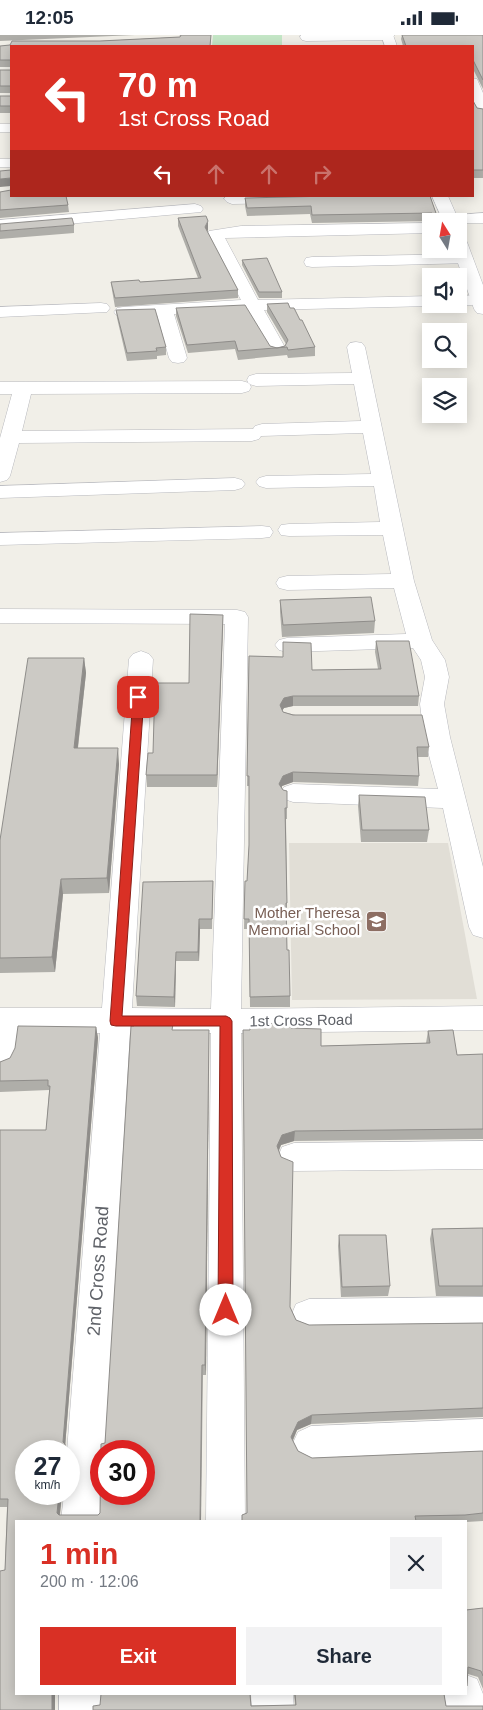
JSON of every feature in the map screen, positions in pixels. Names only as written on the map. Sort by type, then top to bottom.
[{"type":"street","points":[[307,39],[388,39]]},
{"type":"street","points":[[474,87],[483,111]]},
{"type":"street","points":[[232,199],[298,197]]},
{"type":"street","points":[[440,197],[447,213]]},
{"type":"street","points":[[0,225],[72,211],[195,209]]},
{"type":"street","points":[[468,219],[483,218]]},
{"type":"street","points":[[277,349],[215,234],[241,231],[422,228]]},
{"type":"street","points":[[312,262],[465,259],[478,280],[482,305],[467,302]]},
{"type":"street","points":[[123,312],[252,305],[422,301]]},
{"type":"street","points":[[0,312],[100,307]]},
{"type":"street","points":[[164,310],[178,358]]},
{"type":"street","points":[[356,347],[403,581],[420,641],[433,660],[437,677],[432,703],[424,716],[437,737],[454,799],[483,927]]},
{"type":"street","points":[[0,388],[249,384],[362,377]]},
{"type":"street","points":[[0,476],[23,388]]},
{"type":"street","points":[[10,437],[257,433],[372,427]]},
{"type":"street","points":[[266,482],[383,480]]},
{"type":"street","points":[[0,492],[235,484]]},
{"type":"street","points":[[289,530],[392,528]]},
{"type":"street","points":[[0,539],[262,532]]},
{"type":"street","points":[[287,583],[403,581]]},
{"type":"street","points":[[0,616],[237,617],[226,1021],[226,1520]]},
{"type":"street","points":[[287,645],[420,641]]},
{"type":"street","name":"2nd Cross Road","points":[[81,1520],[141,659]]},
{"type":"street","points":[[293,793],[454,799]]},
{"type":"street","name":"1st Cross Road","points":[[3,1020],[226,1021],[483,1018]]},
{"type":"street","points":[[0,1059],[3,1020]]},
{"type":"street","points":[[294,1157],[483,1155]]},
{"type":"street","points":[[309,1316],[483,1313]]},
{"type":"street","points":[[311,1445],[483,1438]]},
{"type":"street","points":[[80,1695],[80,1710]]},
{"type":"street","points":[[272,1695],[273,1710]]},
{"type":"street","points":[[462,1695],[464,1710]]},
{"type":"shaded area","name":"Mother Theresa Memorial School","points":[[289,843],[448,843],[477,999],[292,1000]]},
{"type":"green space","points":[[213,35],[282,35],[282,45],[212,45]]},
{"type":"building","points":[[181,35],[211,35],[210,45],[10,45],[12,41],[100,41],[180,37]]},
{"type":"building","points":[[402,35],[483,35],[483,80],[474,62],[474,45],[406,45]]},
{"type":"building","points":[[10,45],[10,60],[0,60],[0,46]]},
{"type":"building","points":[[0,70],[10,70],[10,86],[0,86]]},
{"type":"building","points":[[0,96],[10,96],[10,106],[0,106]]},
{"type":"building","points":[[474,103],[477,108],[483,109],[483,170],[474,170]]},
{"type":"building","points":[[10,170],[10,178],[0,179],[0,171]]},
{"type":"building","points":[[10,190],[10,197],[66,197],[68,205],[0,210],[0,192]]},
{"type":"building","points":[[430,197],[436,213],[312,215],[311,206],[247,208],[245,198]]},
{"type":"building","points":[[206,216],[208,221],[205,227],[238,290],[115,298],[111,282],[201,278],[178,218]]},
{"type":"building","points":[[72,218],[74,225],[0,231],[0,224]]},
{"type":"building","points":[[267,258],[282,292],[259,292],[242,260]]},
{"type":"building","points":[[288,303],[290,308],[294,308],[300,320],[302,320],[315,347],[288,350],[287,347],[278,348],[285,346],[288,340],[267,304]]},
{"type":"building","points":[[245,305],[270,346],[276,348],[238,351],[235,341],[187,345],[176,308]]},
{"type":"building","points":[[155,309],[166,347],[156,348],[157,351],[127,353],[116,310]]},
{"type":"building","points":[[371,597],[375,621],[283,625],[280,600]]},
{"type":"building","points":[[190,614],[223,615],[217,775],[146,775],[148,753],[153,753],[155,683],[189,683]]},
{"type":"building","points":[[376,641],[409,641],[419,696],[293,696],[284,698],[280,705],[283,712],[293,715],[422,715],[429,747],[417,747],[419,776],[293,772],[283,776],[279,784],[283,790],[287,791],[287,808],[285,808],[286,903],[290,996],[250,997],[249,919],[244,919],[245,881],[247,881],[249,845],[249,776],[247,776],[249,656],[283,657],[283,642],[311,643],[312,670],[381,669]]},
{"type":"building","points":[[28,658],[84,658],[74,748],[118,748],[107,878],[61,879],[52,957],[0,958],[0,840]]},
{"type":"building","points":[[359,795],[425,797],[429,830],[362,830]]},
{"type":"building","points":[[213,881],[212,919],[199,919],[198,952],[176,952],[174,997],[136,996],[143,882]]},
{"type":"building","points":[[291,1023],[291,1028],[321,1029],[321,1046],[430,1043],[428,1031],[453,1030],[457,1055],[483,1054],[483,1129],[295,1131],[282,1135],[277,1146],[281,1157],[293,1162],[290,1307],[296,1320],[309,1325],[483,1323],[483,1408],[312,1415],[298,1422],[291,1437],[298,1451],[312,1458],[483,1451],[483,1513],[415,1516],[416,1520],[242,1520],[242,1515],[247,1513],[243,1030],[250,1030],[250,1024]]},
{"type":"building","points":[[134,1024],[173,1024],[172,1030],[209,1030],[205,1365],[202,1365],[200,1520],[15,1520],[15,1695],[52,1695],[52,1710],[0,1710],[0,1571],[5,1570],[8,1499],[0,1499],[0,1130],[46,1130],[50,1086],[48,1086],[48,1080],[0,1081],[0,1062],[10,1058],[15,1048],[18,1026],[96,1027],[63,1440],[15,1440],[15,1505],[58,1505],[57,1513],[59,1515],[98,1515],[100,1513],[100,1505],[155,1505],[155,1440],[105,1440],[131,1026],[134,1026]]},
{"type":"building","points":[[483,1228],[483,1286],[439,1286],[432,1229]]},
{"type":"building","points":[[339,1235],[386,1235],[390,1286],[342,1287]]},
{"type":"building","points":[[483,1608],[483,1676],[481,1671],[468,1667],[467,1686],[467,1610]]},
{"type":"building","points":[[101,1695],[250,1695],[251,1706],[296,1705],[295,1695],[444,1695],[446,1706],[483,1706],[483,1710],[93,1710],[93,1706],[100,1705]]},
{"type":"place","name":"Mother Theresa Memorial School","points":[[376,921]]},
{"type":"route","points":[[138,697],[116,1021],[226,1021],[226,1310]]}]
